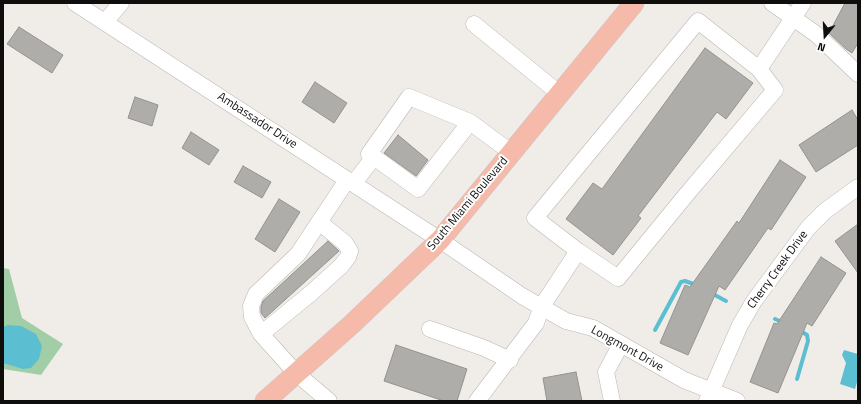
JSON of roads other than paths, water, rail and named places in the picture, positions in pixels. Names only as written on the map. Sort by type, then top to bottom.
[{"type":"main road","name":"South Miami Boulevard","points":[[265,401],[440,240],[634,3]]},
{"type":"street","name":"Ambassador Drive","points":[[75,3],[440,240]]},
{"type":"street","points":[[105,22],[121,3]]},
{"type":"street","points":[[772,3],[816,34],[858,74]]},
{"type":"street","points":[[759,69],[803,3]]},
{"type":"street","points":[[698,21],[759,69],[774,90],[686,194],[618,278],[578,251],[535,218],[698,21]]},
{"type":"street","points":[[474,24],[560,94]]},
{"type":"street","points":[[470,122],[418,189],[369,154],[409,98],[470,122],[512,153]]},
{"type":"street","points":[[330,401],[296,373],[261,334],[252,317],[251,306],[256,294],[298,254],[319,222],[350,182],[374,157]]},
{"type":"street","name":"Cherry Creek Drive","points":[[709,396],[740,325],[754,301],[775,271],[808,228],[826,211],[858,187]]},
{"type":"street","points":[[261,334],[310,294],[341,266],[348,257],[350,251],[345,243],[319,222]]},
{"type":"street","name":"Longmont Drive","points":[[440,240],[522,296],[566,321],[593,328],[709,396],[737,401]]},
{"type":"street","points":[[477,401],[510,360],[536,323],[542,306],[578,251]]},
{"type":"street","points":[[430,329],[484,348],[510,360]]},
{"type":"street","points":[[612,401],[606,372],[621,344]]},
{"type":"water","points":[[8,325],[21,326],[36,334],[42,346],[39,359],[31,368],[23,369],[3,363],[3,327]]},
{"type":"water","points":[[844,350],[858,354],[858,379],[855,389],[840,384],[846,363],[842,355]]},
{"type":"waterway","points":[[655,330],[681,282],[685,281],[696,285]]},
{"type":"waterway","points":[[711,293],[726,301]]},
{"type":"waterway","points":[[775,319],[784,323]]},
{"type":"waterway","points":[[797,379],[808,341],[807,335],[799,330]]}]
